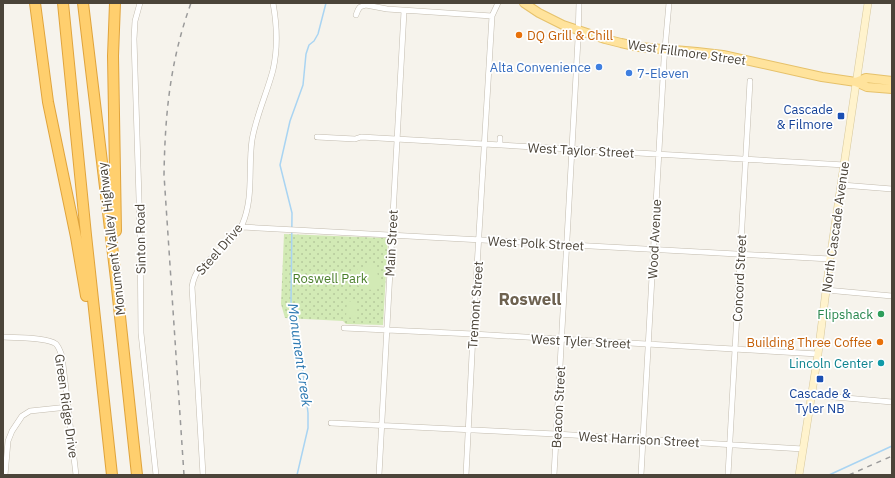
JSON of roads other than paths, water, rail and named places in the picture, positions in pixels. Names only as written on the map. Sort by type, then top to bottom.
[{"type":"highway","points":[[35,3],[48,102],[76,237],[87,300],[99,353]]},
{"type":"highway","name":"Monument Valley Highway","points":[[63,3],[112,475]]},
{"type":"highway","name":"Monument Valley Highway","points":[[82,3],[116,279],[137,475]]},
{"type":"highway","points":[[115,3],[113,56],[116,279]]},
{"type":"main road","name":"West Fillmore Street","points":[[524,3],[563,25],[621,43],[639,47],[723,55],[822,77],[856,82]]},
{"type":"main road","name":"North Cascade Avenue","points":[[799,474],[818,354],[830,259],[868,3]]},
{"type":"main road","points":[[856,82],[866,78],[892,81]]},
{"type":"main road","points":[[856,82],[867,87],[892,89]]},
{"type":"street","name":"Sinton Road","points":[[140,3],[134,26],[134,39],[140,231],[141,327],[156,475]]},
{"type":"street","name":"Steel Drive","points":[[203,475],[192,287],[194,277],[200,268],[228,243],[242,227],[247,210],[251,150],[254,130],[275,60],[276,32],[272,3]]},
{"type":"street","points":[[356,15],[360,7],[366,6],[404,11],[492,16],[498,3]]},
{"type":"street","name":"Beacon Street","points":[[554,475],[579,3]]},
{"type":"street","name":"Wood Avenue","points":[[641,475],[658,155],[668,3]]},
{"type":"street","name":"Main Street","points":[[379,475],[404,11]]},
{"type":"street","name":"Tremont Street","points":[[466,475],[492,16]]},
{"type":"street","name":"Concord Street","points":[[728,475],[731,444],[750,81]]},
{"type":"street","name":"West Taylor Street","points":[[317,137],[355,139],[361,137],[845,165]]},
{"type":"street","points":[[500,138],[500,145]]},
{"type":"street","points":[[842,185],[892,189]]},
{"type":"street","name":"West Polk Street","points":[[242,227],[830,259]]},
{"type":"street","points":[[826,290],[892,296]]},
{"type":"street","name":"West Tyler Street","points":[[344,328],[818,354]]},
{"type":"street","name":"Green Ridge Drive","points":[[3,337],[49,340],[59,347],[62,356],[76,475]]},
{"type":"street","points":[[811,395],[892,402]]},
{"type":"street","points":[[5,475],[8,441],[12,431],[22,416],[30,411],[68,407]]},
{"type":"street","name":"West Harrison Street","points":[[331,423],[803,448]]},
{"type":"waterway","name":"Monument Creek","points":[[297,475],[308,428],[308,413],[298,332],[291,305],[292,213],[280,165],[290,121],[303,85],[306,54],[309,45],[314,41],[318,34],[326,3]]},
{"type":"waterway","points":[[829,475],[892,446]]},
{"type":"railway","points":[[184,475],[164,175],[167,109],[173,67],[191,3]]},
{"type":"railway","points":[[849,475],[892,456]]},
{"type":"place","name":"DQ Grill & Chill","points":[[519,35]]},
{"type":"place","name":"Alta Convenience","points":[[599,67]]},
{"type":"place","name":"7-Eleven","points":[[629,73]]},
{"type":"place","name":"Cascade & Filmore","points":[[841,116]]},
{"type":"place","name":"Flipshack","points":[[881,314]]},
{"type":"place","name":"Building Three Coffee","points":[[880,342]]},
{"type":"place","name":"Lincoln Center","points":[[881,363]]},
{"type":"place","name":"Cascade & Tyler NB","points":[[820,379]]},
{"type":"district","name":"Roswell","points":[[530,299]]},
{"type":"park label","name":"Roswell Park","points":[[330,278]]}]
